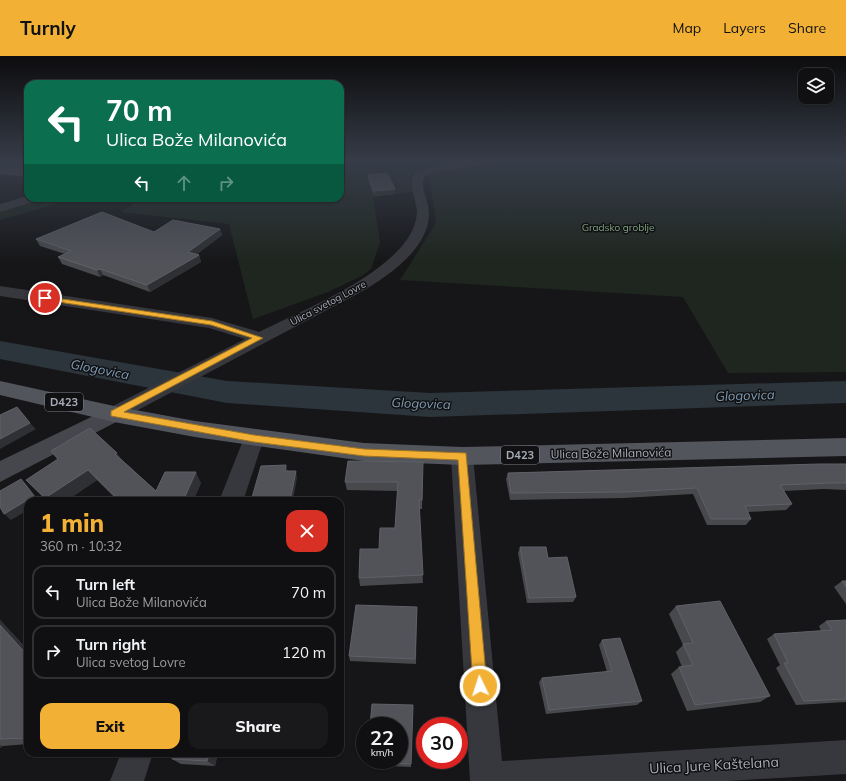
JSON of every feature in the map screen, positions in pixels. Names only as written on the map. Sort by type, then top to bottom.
[{"type":"main road","name":"D423","points":[[0,388],[114,414]]},
{"type":"main road","name":"Ulica Bože Milanovića","points":[[114,414],[254,438],[364,452],[462,456],[846,447]]},
{"type":"main road","points":[[0,472],[114,414]]},
{"type":"street","name":"Ulica svetog Lovre","points":[[114,414],[356,289],[382,273],[406,253],[420,228],[423,214],[419,196]]},
{"type":"street","points":[[0,208],[24,201]]},
{"type":"street","points":[[0,291],[212,323],[259,338]]},
{"type":"street","points":[[232,497],[254,438]]},
{"type":"street","points":[[462,456],[487,780]]},
{"type":"street","points":[[127,781],[136,757]]},
{"type":"street","name":"Ulica Jure Kaštelana","points":[[487,780],[846,757]]},
{"type":"green space","points":[[344,196],[382,196],[373,197],[380,242],[371,269],[362,276],[328,292],[253,319],[229,224],[121,212],[136,202],[344,202]]},
{"type":"green space","name":"Gradsko groblje","points":[[432,196],[846,196],[846,372],[728,373],[683,297],[400,280],[436,223]]},
{"type":"green space","points":[[29,202],[54,202],[57,204],[0,220],[0,210]]},
{"type":"building","points":[[102,212],[154,232],[173,220],[220,229],[188,252],[199,255],[147,285],[58,257],[71,251],[36,239]]},
{"type":"building","points":[[17,407],[30,423],[0,439],[0,415]]},
{"type":"building","points":[[90,428],[117,453],[115,454],[156,491],[165,472],[196,472],[185,497],[116,497],[88,470],[47,497],[44,497],[26,480],[58,459],[51,451]]},
{"type":"building","points":[[348,461],[423,462],[422,500],[419,500],[423,575],[359,578],[360,549],[379,549],[380,528],[395,528],[398,482],[345,482]]},
{"type":"building","points":[[846,464],[846,483],[780,485],[792,504],[745,506],[751,519],[711,519],[697,488],[627,492],[511,493],[508,473]]},
{"type":"building","points":[[286,465],[285,471],[296,471],[291,497],[252,497],[261,466]]},
{"type":"building","points":[[21,479],[34,496],[24,497],[24,502],[4,514],[0,507],[0,491]]},
{"type":"building","points":[[520,547],[546,547],[548,558],[567,557],[576,597],[529,598]]},
{"type":"building","points":[[842,581],[846,581],[846,587]]},
{"type":"building","points":[[720,601],[770,696],[695,705],[679,667],[693,665],[683,644],[693,643],[676,606]]},
{"type":"building","points":[[356,605],[417,607],[415,659],[349,656]]},
{"type":"building","points":[[846,620],[846,699],[804,701],[784,663],[788,663],[774,634],[832,630],[826,621]]},
{"type":"building","points":[[0,625],[24,652],[24,738],[0,739]]},
{"type":"building","points":[[620,638],[642,701],[549,710],[542,678],[612,671],[602,640]]},
{"type":"building","points":[[372,704],[413,705],[411,764],[408,764],[408,717],[371,717]]},
{"type":"building","points":[[173,757],[208,757],[207,761],[172,759]]},
{"type":"waterway","name":"Glogovica","points":[[0,350],[227,392],[430,405],[846,392]]},
{"type":"route","points":[[45,298],[212,323],[259,338],[114,414],[254,438],[364,452],[462,456],[480,686]]}]
